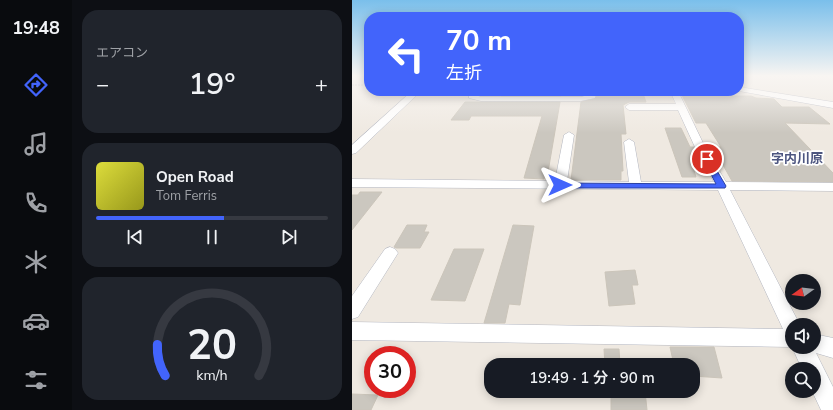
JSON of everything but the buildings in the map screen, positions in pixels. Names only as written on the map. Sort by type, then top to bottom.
[{"type":"street","points":[[775,95],[833,105]]},
{"type":"street","points":[[821,95],[833,97]]},
{"type":"street","points":[[352,151],[412,96]]},
{"type":"street","points":[[473,96],[475,98],[581,99],[592,96]]},
{"type":"street","points":[[676,96],[699,145],[722,186],[788,318]]},
{"type":"street","points":[[629,107],[681,107]]},
{"type":"street","points":[[560,185],[569,135]]},
{"type":"street","points":[[630,142],[636,186]]},
{"type":"street","points":[[352,183],[833,187]]},
{"type":"street","points":[[352,311],[390,254]]},
{"type":"street","points":[[352,331],[785,338]]},
{"type":"street","points":[[821,345],[833,348]]},
{"type":"street","points":[[821,386],[833,410]]},
{"type":"district","name":"字内川原","points":[[797,159]]},
{"type":"route","points":[[560,185],[722,186],[707,159]]}]
